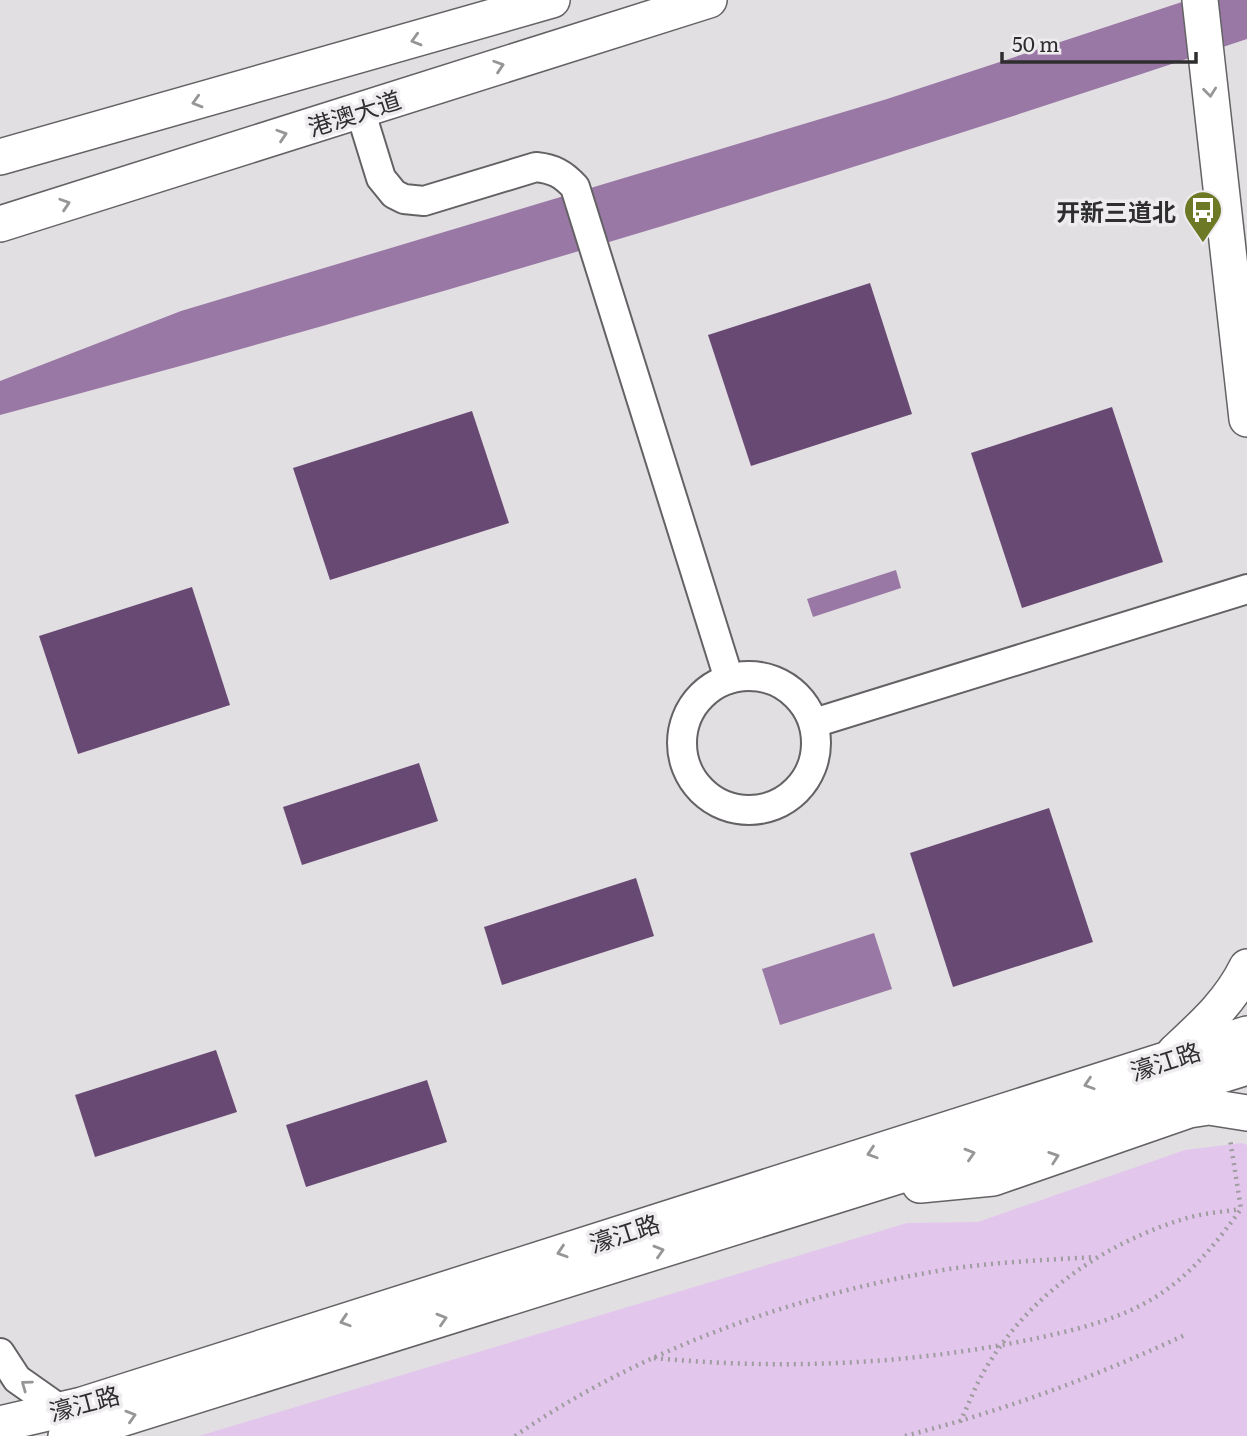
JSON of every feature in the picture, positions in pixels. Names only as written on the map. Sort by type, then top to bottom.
[{"type":"main road","name":"港澳大道","points":[[0,157],[552,0]]},
{"type":"main road","name":"港澳大道","points":[[0,224],[709,0]]},
{"type":"main road","points":[[1200,0],[1247,419]]},
{"type":"main road","points":[[1167,1059],[1215,1014],[1230,996],[1247,967]]},
{"type":"main road","name":"濠江路","points":[[64,1423],[109,1396],[1247,1034]]},
{"type":"main road","name":"濠江路","points":[[0,1424],[64,1423],[843,1194],[1247,1067]]},
{"type":"main road","points":[[843,1194],[993,1178],[1189,1110],[1209,1107],[1238,1123]]},
{"type":"street","points":[[360,110],[381,178],[394,194],[404,199],[424,201],[536,167],[551,168],[565,175],[575,187],[729,679]]},
{"type":"street","points":[[814,723],[1247,589]]},
{"type":"street","points":[[756,677],[781,683],[795,693],[814,723],[817,741],[815,760],[808,777],[789,797],[764,809],[745,810],[726,806],[710,798],[697,785],[687,769],[682,751],[688,714],[698,699],[712,687],[729,679],[756,677]]},
{"type":"street","points":[[0,1353],[17,1379],[64,1423]]},
{"type":"path","points":[[654,1358],[712,1364],[829,1364],[946,1354],[1071,1331],[1122,1315],[1169,1288],[1209,1252],[1241,1209],[1238,1123]]},
{"type":"path","points":[[960,1422],[984,1373],[1014,1328],[1052,1289],[1096,1257],[1141,1234],[1190,1217],[1241,1209]]},
{"type":"path","points":[[515,1436],[588,1392],[654,1358],[724,1329],[796,1304],[869,1284],[957,1268],[1096,1257]]},
{"type":"path","points":[[905,1436],[960,1422],[1076,1383],[1186,1334]]},
{"type":"shaded area","points":[[1188,0],[1247,0],[1247,39],[938,140],[626,237],[314,328],[0,415],[0,381],[181,311],[887,99]]},
{"type":"shaded area","points":[[896,570],[901,588],[813,617],[807,599]]},
{"type":"shaded area","points":[[874,933],[892,989],[780,1025],[762,969]]},
{"type":"shaded area","points":[[1242,1143],[1247,1145],[1247,1436],[199,1436],[907,1223],[978,1222],[1185,1150]]},
{"type":"building","points":[[870,283],[912,414],[751,466],[708,335]]},
{"type":"building","points":[[1112,407],[1163,562],[1022,608],[971,453]]},
{"type":"building","points":[[472,411],[509,523],[330,580],[293,468]]},
{"type":"building","points":[[192,587],[230,705],[78,754],[39,636]]},
{"type":"building","points":[[419,763],[438,821],[302,865],[283,807]]},
{"type":"building","points":[[1049,808],[1093,942],[953,987],[910,853]]},
{"type":"building","points":[[636,878],[654,936],[502,985],[484,927]]},
{"type":"building","points":[[216,1050],[237,1112],[95,1157],[75,1095]]},
{"type":"building","points":[[427,1080],[447,1142],[306,1187],[286,1125]]},
{"type":"place","name":"开新三道北","points":[[1203,244]]}]
